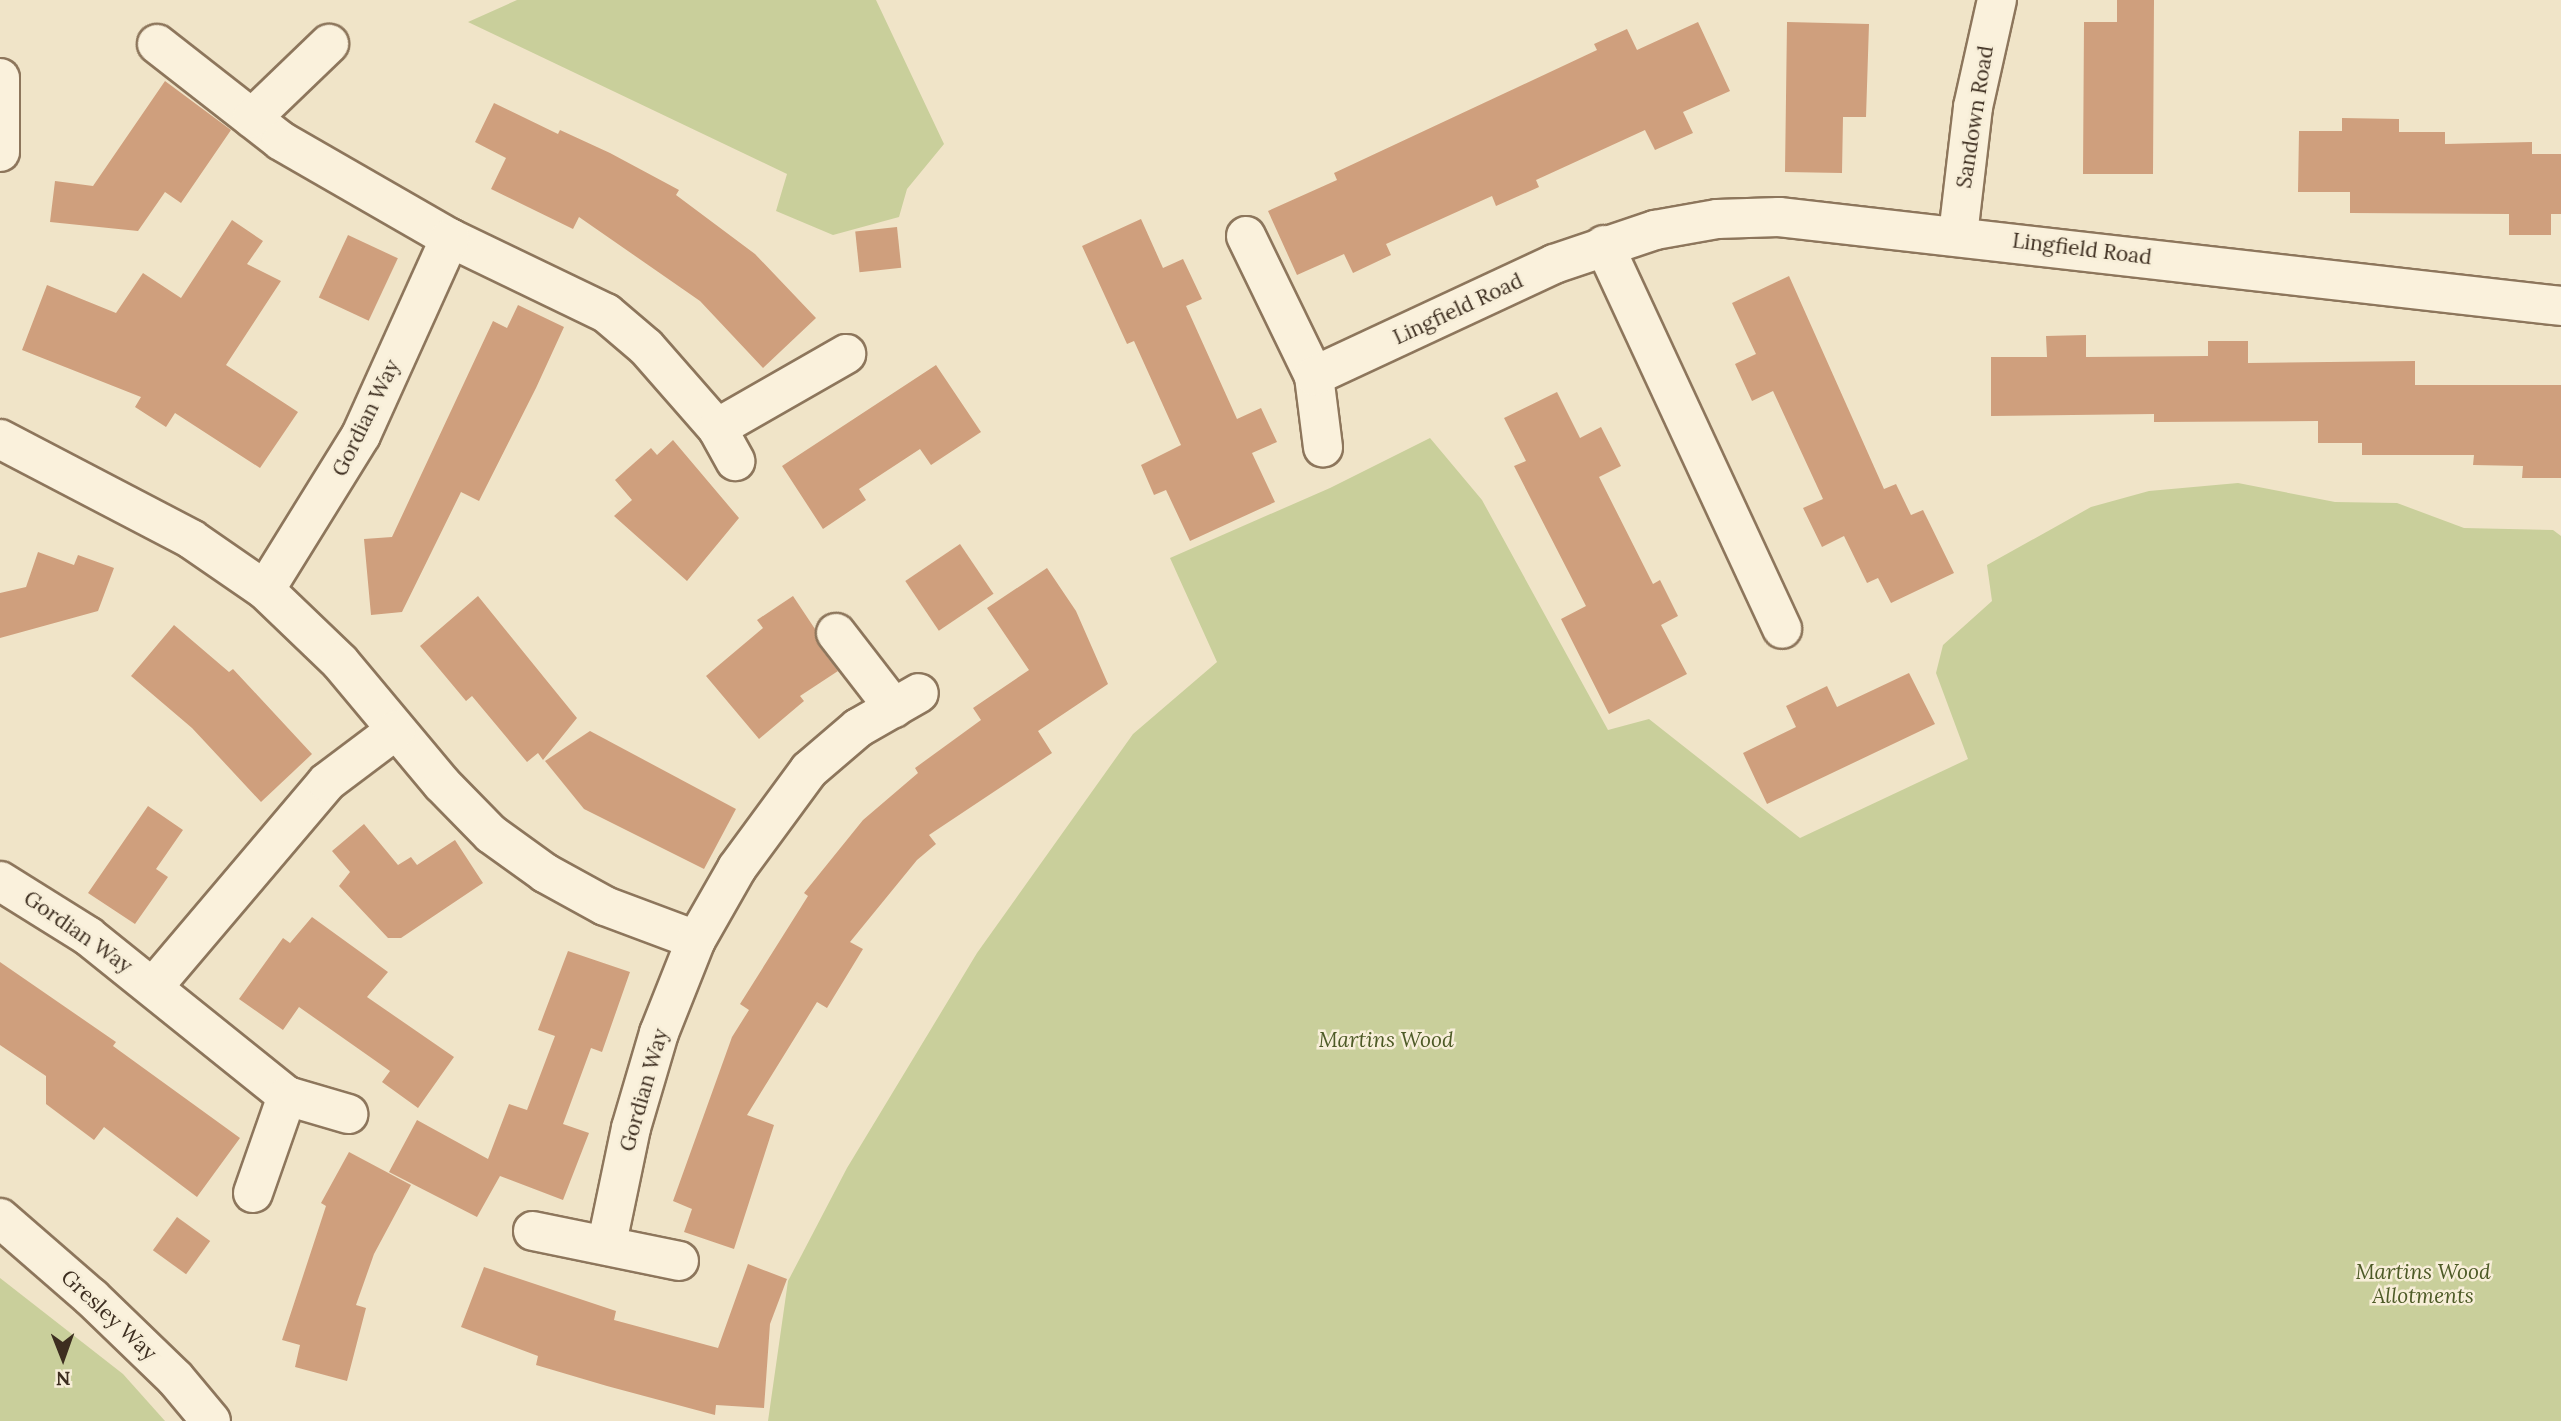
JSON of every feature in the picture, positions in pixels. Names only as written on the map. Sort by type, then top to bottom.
[{"type":"street","name":"Sandown Road","points":[[1958,235],[1973,107],[1997,0]]},
{"type":"street","points":[[157,44],[281,141],[450,237],[606,313],[646,347],[726,445],[846,354]]},
{"type":"street","points":[[252,118],[329,44]]},
{"type":"street","points":[[0,78],[0,152]]},
{"type":"street","name":"Lingfield Road","points":[[1314,376],[1554,264],[1604,245],[1717,219],[1779,217],[1958,235],[2561,306]]},
{"type":"street","points":[[1246,236],[1314,376],[1323,447]]},
{"type":"street","name":"Gordian Way","points":[[265,590],[361,435],[450,237]]},
{"type":"street","points":[[1604,245],[1782,628]]},
{"type":"street","points":[[0,439],[191,539],[265,590],[340,662],[396,730],[491,834],[545,873],[605,906],[696,940]]},
{"type":"street","name":"Gordian Way","points":[[607,1243],[631,1128],[659,1033],[696,940],[737,868],[809,770],[858,728],[907,700],[836,633]]},
{"type":"street","name":"Gordian Way","points":[[154,986],[327,782],[396,730]]},
{"type":"street","name":"Gordian Way","points":[[0,881],[35,899],[154,986],[287,1096],[348,1114]]},
{"type":"street","points":[[253,1193],[287,1096]]},
{"type":"street","name":"Gresley Way","points":[[0,1218],[101,1306],[175,1378],[211,1421]]},
{"type":"street","points":[[533,1231],[607,1243],[679,1261]]},
{"type":"green space","points":[[517,0],[876,0],[944,144],[907,189],[899,217],[833,235],[776,211],[787,174],[468,22]]},
{"type":"green space","name":"Martins Wood","points":[[1430,438],[1482,500],[1608,730],[1649,719],[1800,838],[1968,759],[1936,673],[1943,645],[1992,601],[1987,565],[2091,507],[2149,491],[2238,483],[2335,502],[2397,503],[2464,528],[2553,530],[2561,536],[2561,1421],[768,1421],[788,1281],[847,1168],[977,953],[1133,734],[1217,662],[1170,558],[1330,488]]},
{"type":"green space","points":[[0,1278],[123,1374],[165,1421],[0,1421]]},
{"type":"building","points":[[2117,0],[2154,0],[2153,174],[2083,174],[2084,22],[2117,22]]},
{"type":"building","points":[[1698,22],[1730,91],[1683,112],[1693,133],[1655,150],[1645,130],[1536,180],[1539,187],[1496,206],[1492,196],[1386,244],[1391,255],[1353,273],[1344,254],[1297,275],[1268,211],[1337,180],[1334,173],[1597,50],[1594,44],[1627,29],[1637,50]]},
{"type":"building","points":[[1787,22],[1869,24],[1866,117],[1843,117],[1842,173],[1785,172]]},
{"type":"building","points":[[165,81],[231,130],[181,203],[165,192],[138,231],[50,222],[55,181],[93,186]]},
{"type":"building","points":[[494,103],[558,134],[560,130],[610,153],[679,190],[676,195],[755,254],[816,318],[763,368],[700,301],[579,217],[573,229],[491,189],[506,158],[475,142]]},
{"type":"building","points":[[2342,118],[2399,119],[2399,132],[2445,132],[2445,144],[2532,142],[2532,154],[2561,154],[2561,214],[2551,214],[2551,235],[2509,235],[2509,214],[2350,213],[2350,192],[2298,192],[2299,131],[2342,131]]},
{"type":"building","points":[[1141,219],[1163,268],[1183,259],[1202,299],[1186,306],[1237,419],[1261,408],[1277,442],[1252,453],[1275,502],[1190,541],[1166,490],[1154,495],[1141,465],[1181,445],[1134,341],[1127,344],[1082,246]]},
{"type":"building","points":[[232,220],[263,241],[247,264],[281,281],[226,365],[298,412],[260,468],[175,413],[166,427],[135,407],[141,397],[22,350],[47,285],[116,313],[143,273],[181,298]]},
{"type":"building","points":[[897,227],[901,268],[860,272],[855,231]]},
{"type":"building","points":[[348,235],[398,258],[369,321],[319,298]]},
{"type":"building","points":[[1789,276],[1884,489],[1896,484],[1911,515],[1923,510],[1954,573],[1891,603],[1878,578],[1867,583],[1844,536],[1822,547],[1803,508],[1823,499],[1773,391],[1752,401],[1735,364],[1756,354],[1732,303]]},
{"type":"building","points":[[518,305],[564,327],[536,388],[479,501],[461,492],[402,612],[371,615],[364,539],[392,537],[493,321],[507,328]]},
{"type":"building","points":[[2086,335],[2086,357],[2208,356],[2208,341],[2248,341],[2248,363],[2415,361],[2415,385],[2561,385],[2561,478],[2522,478],[2523,466],[2473,465],[2474,455],[2362,455],[2362,443],[2318,443],[2318,421],[2154,422],[2154,414],[1991,416],[1991,357],[2047,357],[2046,336]]},
{"type":"building","points":[[936,365],[981,432],[931,465],[920,449],[859,489],[866,500],[823,529],[782,466]]},
{"type":"building","points":[[1557,392],[1580,438],[1601,427],[1621,466],[1599,477],[1653,584],[1660,580],[1678,616],[1661,625],[1687,674],[1609,714],[1561,619],[1586,606],[1514,466],[1526,461],[1504,418]]},
{"type":"building","points":[[673,440],[739,518],[687,581],[614,516],[632,500],[615,480],[651,448],[657,455]]},
{"type":"building","points":[[960,544],[994,594],[939,631],[905,581]]},
{"type":"building","points":[[38,552],[74,565],[78,555],[114,568],[98,611],[0,638],[0,593],[26,587]]},
{"type":"building","points":[[1047,568],[1076,611],[1108,684],[1038,731],[1052,753],[929,835],[936,844],[917,860],[850,942],[863,949],[827,1008],[817,1002],[747,1115],[774,1125],[734,1249],[684,1232],[692,1209],[673,1201],[732,1037],[749,1010],[740,1004],[808,896],[804,893],[863,820],[918,773],[915,768],[981,720],[973,708],[1029,670],[987,608]]},
{"type":"building","points":[[478,596],[577,718],[543,760],[538,753],[527,762],[472,696],[466,701],[420,646]]},
{"type":"building","points":[[793,596],[815,629],[819,646],[838,671],[800,696],[804,701],[759,739],[706,676],[763,628],[757,620]]},
{"type":"building","points":[[174,625],[229,672],[233,669],[312,754],[261,802],[192,728],[131,676]]},
{"type":"building","points":[[1909,673],[1935,724],[1767,804],[1743,753],[1796,727],[1786,706],[1827,686],[1837,707]]},
{"type":"building","points":[[590,731],[736,809],[704,869],[584,809],[545,761]]},
{"type":"building","points":[[148,806],[183,830],[156,869],[168,877],[135,924],[88,893]]},
{"type":"building","points":[[364,824],[398,865],[411,857],[417,865],[455,840],[483,883],[401,938],[388,938],[339,886],[350,872],[332,851]]},
{"type":"building","points":[[312,917],[388,972],[367,997],[454,1057],[418,1108],[382,1082],[390,1071],[299,1007],[283,1030],[239,999],[283,938],[290,943]]},
{"type":"building","points":[[568,951],[630,972],[602,1052],[591,1048],[563,1124],[589,1133],[563,1200],[500,1176],[477,1217],[389,1172],[417,1120],[488,1159],[509,1104],[527,1110],[555,1036],[538,1030]]},
{"type":"building","points":[[0,962],[116,1042],[113,1046],[240,1138],[197,1197],[104,1127],[94,1140],[46,1104],[46,1076],[0,1045]]},
{"type":"building","points":[[349,1152],[411,1185],[374,1254],[356,1305],[366,1308],[347,1381],[295,1367],[300,1345],[282,1340],[326,1206],[321,1203]]},
{"type":"building","points":[[177,1217],[210,1241],[186,1274],[153,1250]]},
{"type":"building","points":[[748,1264],[787,1279],[770,1324],[764,1408],[716,1405],[715,1415],[536,1365],[538,1356],[461,1327],[484,1267],[616,1311],[614,1320],[718,1348]]},
{"type":"park label","name":"Martins Wood Allotments","points":[[2423,1284]]}]
